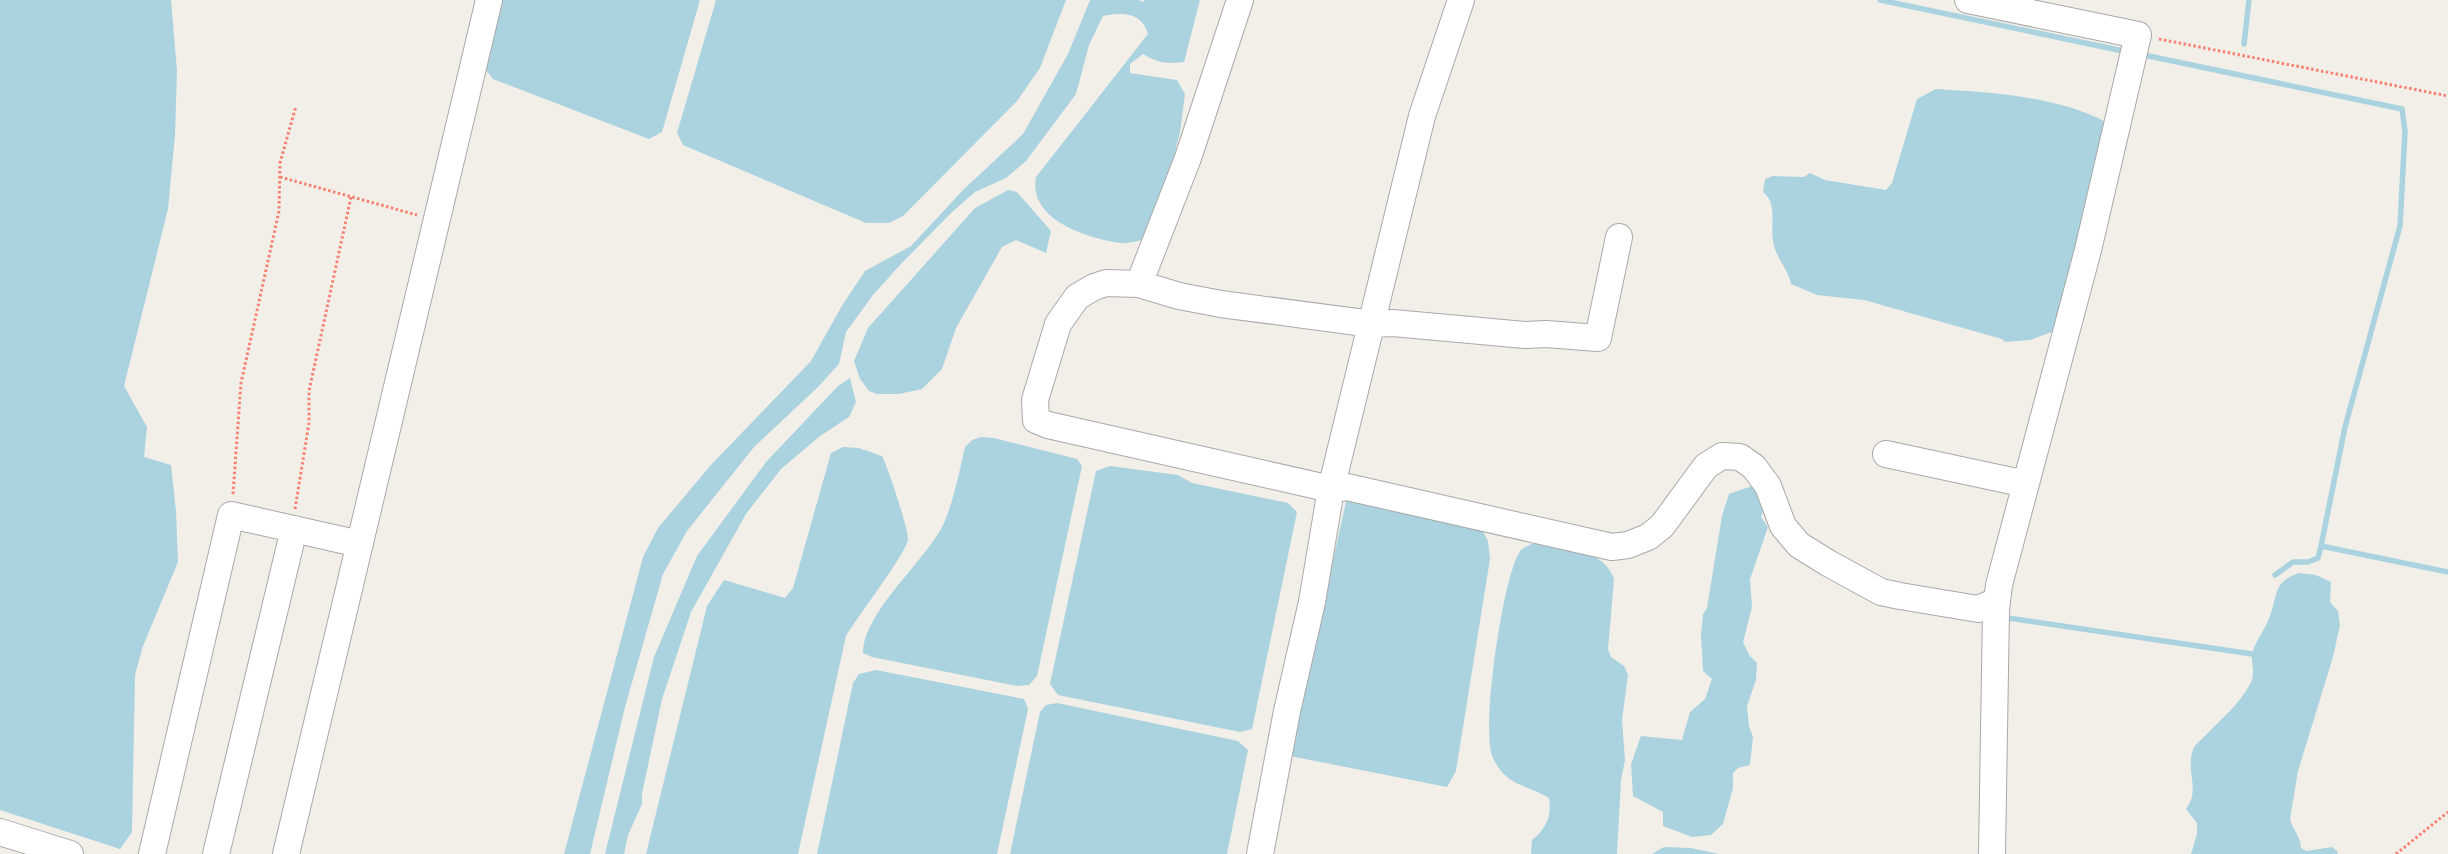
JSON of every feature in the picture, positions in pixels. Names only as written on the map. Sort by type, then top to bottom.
[{"type":"street","points":[[286,854],[489,0]]},
{"type":"street","points":[[1139,284],[1188,158],[1240,0]]},
{"type":"street","points":[[1260,854],[1288,702],[1312,602],[1331,489],[1422,116],[1462,0]]},
{"type":"street","points":[[1968,0],[2138,35],[2088,250],[1997,601],[1992,854]]},
{"type":"street","points":[[1619,237],[1598,338],[1546,334],[1525,335],[1393,323],[1372,324],[1222,304],[1179,296],[1139,284],[1094,286],[1077,296],[1058,324],[1035,400],[1036,420],[1048,425],[1331,489],[1347,487],[1612,547],[1628,545],[1648,537],[1662,526],[1706,466],[1722,456],[1740,457],[1754,467],[1768,486],[1783,526],[1799,545],[1828,563],[1881,592],[1978,610],[1997,601]]},
{"type":"street","points":[[1886,454],[2026,484]]},
{"type":"street","points":[[152,854],[231,515],[360,544]]},
{"type":"street","points":[[216,854],[294,529]]},
{"type":"street","points":[[0,832],[70,854]]},
{"type":"path","points":[[2138,35],[2448,96]]},
{"type":"path","points":[[231,515],[242,383],[279,211],[280,164],[296,106]]},
{"type":"path","points":[[280,177],[437,220]]},
{"type":"path","points":[[294,529],[295,506],[309,422],[309,391],[351,197]]},
{"type":"path","points":[[2396,854],[2448,812]]},
{"type":"water","points":[[0,0],[171,0],[177,71],[175,135],[168,209],[124,386],[147,427],[144,457],[171,465],[176,511],[178,562],[143,646],[135,675],[132,832],[120,849],[0,810]]},
{"type":"water","points":[[501,0],[700,0],[662,132],[649,139],[493,79],[485,69]]},
{"type":"water","points":[[716,0],[1066,0],[1040,68],[1017,101],[903,216],[889,223],[866,223],[683,145],[677,133]]},
{"type":"water","points":[[1090,0],[1139,0],[1143,2],[1144,0],[1200,0],[1184,62],[1163,62],[1143,54],[1130,64],[1130,73],[1177,80],[1185,94],[1180,132],[1157,225],[1143,240],[1120,243],[1092,237],[1063,224],[1050,215],[1041,205],[1036,192],[1036,177],[1148,34],[1141,21],[1130,15],[1103,16],[1089,45],[1076,94],[1026,161],[1006,178],[975,192],[951,213],[900,265],[873,295],[846,332],[839,364],[818,387],[754,447],[687,531],[663,574],[625,707],[590,854],[564,854],[643,557],[658,528],[710,466],[811,361],[843,304],[865,271],[911,246],[963,190],[1023,134],[1068,54]]},
{"type":"water","points":[[1936,89],[2000,94],[2044,101],[2065,106],[2104,121],[2106,128],[2058,317],[2052,332],[2030,340],[2005,342],[2002,339],[1864,300],[1817,295],[1791,284],[1774,247],[1772,208],[1768,197],[1763,192],[1765,179],[1773,176],[1804,177],[1810,173],[1825,180],[1886,190],[1892,183],[1917,99]]},
{"type":"water","points":[[1008,190],[1017,192],[1051,231],[1046,253],[1016,240],[1002,247],[956,328],[942,369],[922,389],[899,394],[877,394],[869,391],[860,379],[854,361],[868,328],[975,208]]},
{"type":"water","points":[[850,378],[856,402],[849,417],[820,436],[781,469],[746,514],[691,612],[662,699],[642,794],[642,804],[628,835],[624,854],[605,854],[654,657],[697,556],[766,462],[838,386]]},
{"type":"water","points":[[981,437],[994,438],[1077,459],[1082,466],[1037,676],[1029,685],[1017,686],[872,657],[863,653],[866,637],[873,621],[883,605],[933,541],[946,519],[965,447],[972,440]]},
{"type":"water","points":[[843,447],[859,448],[882,456],[905,523],[908,539],[891,571],[846,636],[798,854],[646,854],[707,606],[724,580],[785,598],[793,588],[831,453]]},
{"type":"water","points":[[1110,466],[1178,475],[1192,483],[1288,503],[1297,512],[1252,729],[1240,732],[1058,695],[1050,684],[1096,471]]},
{"type":"water","points":[[1755,485],[1765,504],[1761,517],[1768,527],[1750,579],[1752,607],[1743,642],[1749,655],[1757,663],[1756,680],[1747,706],[1749,726],[1753,737],[1750,765],[1738,768],[1733,773],[1733,788],[1723,824],[1711,835],[1692,837],[1663,826],[1663,812],[1633,796],[1631,764],[1641,736],[1682,740],[1690,712],[1705,699],[1712,679],[1703,671],[1701,635],[1703,614],[1707,608],[1722,516],[1729,494]]},
{"type":"water","points":[[1347,497],[1481,528],[1488,541],[1490,559],[1456,771],[1447,787],[1290,756]]},
{"type":"water","points":[[1541,540],[1584,551],[1594,556],[1609,570],[1614,579],[1608,649],[1611,657],[1624,666],[1628,675],[1622,720],[1625,760],[1621,780],[1617,854],[1531,854],[1532,840],[1544,827],[1549,816],[1549,798],[1510,779],[1498,767],[1493,758],[1489,718],[1491,687],[1507,588],[1514,564],[1521,550]]},
{"type":"water","points":[[2299,573],[2316,575],[2331,582],[2330,602],[2338,611],[2340,625],[2333,657],[2298,771],[2290,819],[2300,840],[2301,848],[2306,851],[2332,847],[2338,852],[2337,854],[2191,854],[2197,834],[2197,823],[2186,809],[2190,802],[2193,787],[2191,758],[2194,748],[2229,712],[2246,691],[2253,675],[2253,651],[2269,618],[2278,589],[2285,580]]},
{"type":"water","points":[[876,670],[1024,699],[1028,709],[997,854],[817,854],[853,683],[859,674]]},
{"type":"water","points":[[1057,703],[1238,741],[1248,750],[1227,854],[1010,854],[1040,712],[1046,705]]},
{"type":"water","points":[[1664,847],[1691,848],[1719,854],[1652,854]]},
{"type":"waterway","points":[[1880,0],[2128,52]]},
{"type":"waterway","points":[[2244,44],[2249,0]]},
{"type":"waterway","points":[[2139,54],[2402,109],[2405,131],[2400,226],[2345,427],[2318,558],[2308,562],[2293,562],[2275,575]]},
{"type":"waterway","points":[[2321,546],[2448,572]]},
{"type":"waterway","points":[[2008,618],[2252,654]]}]
